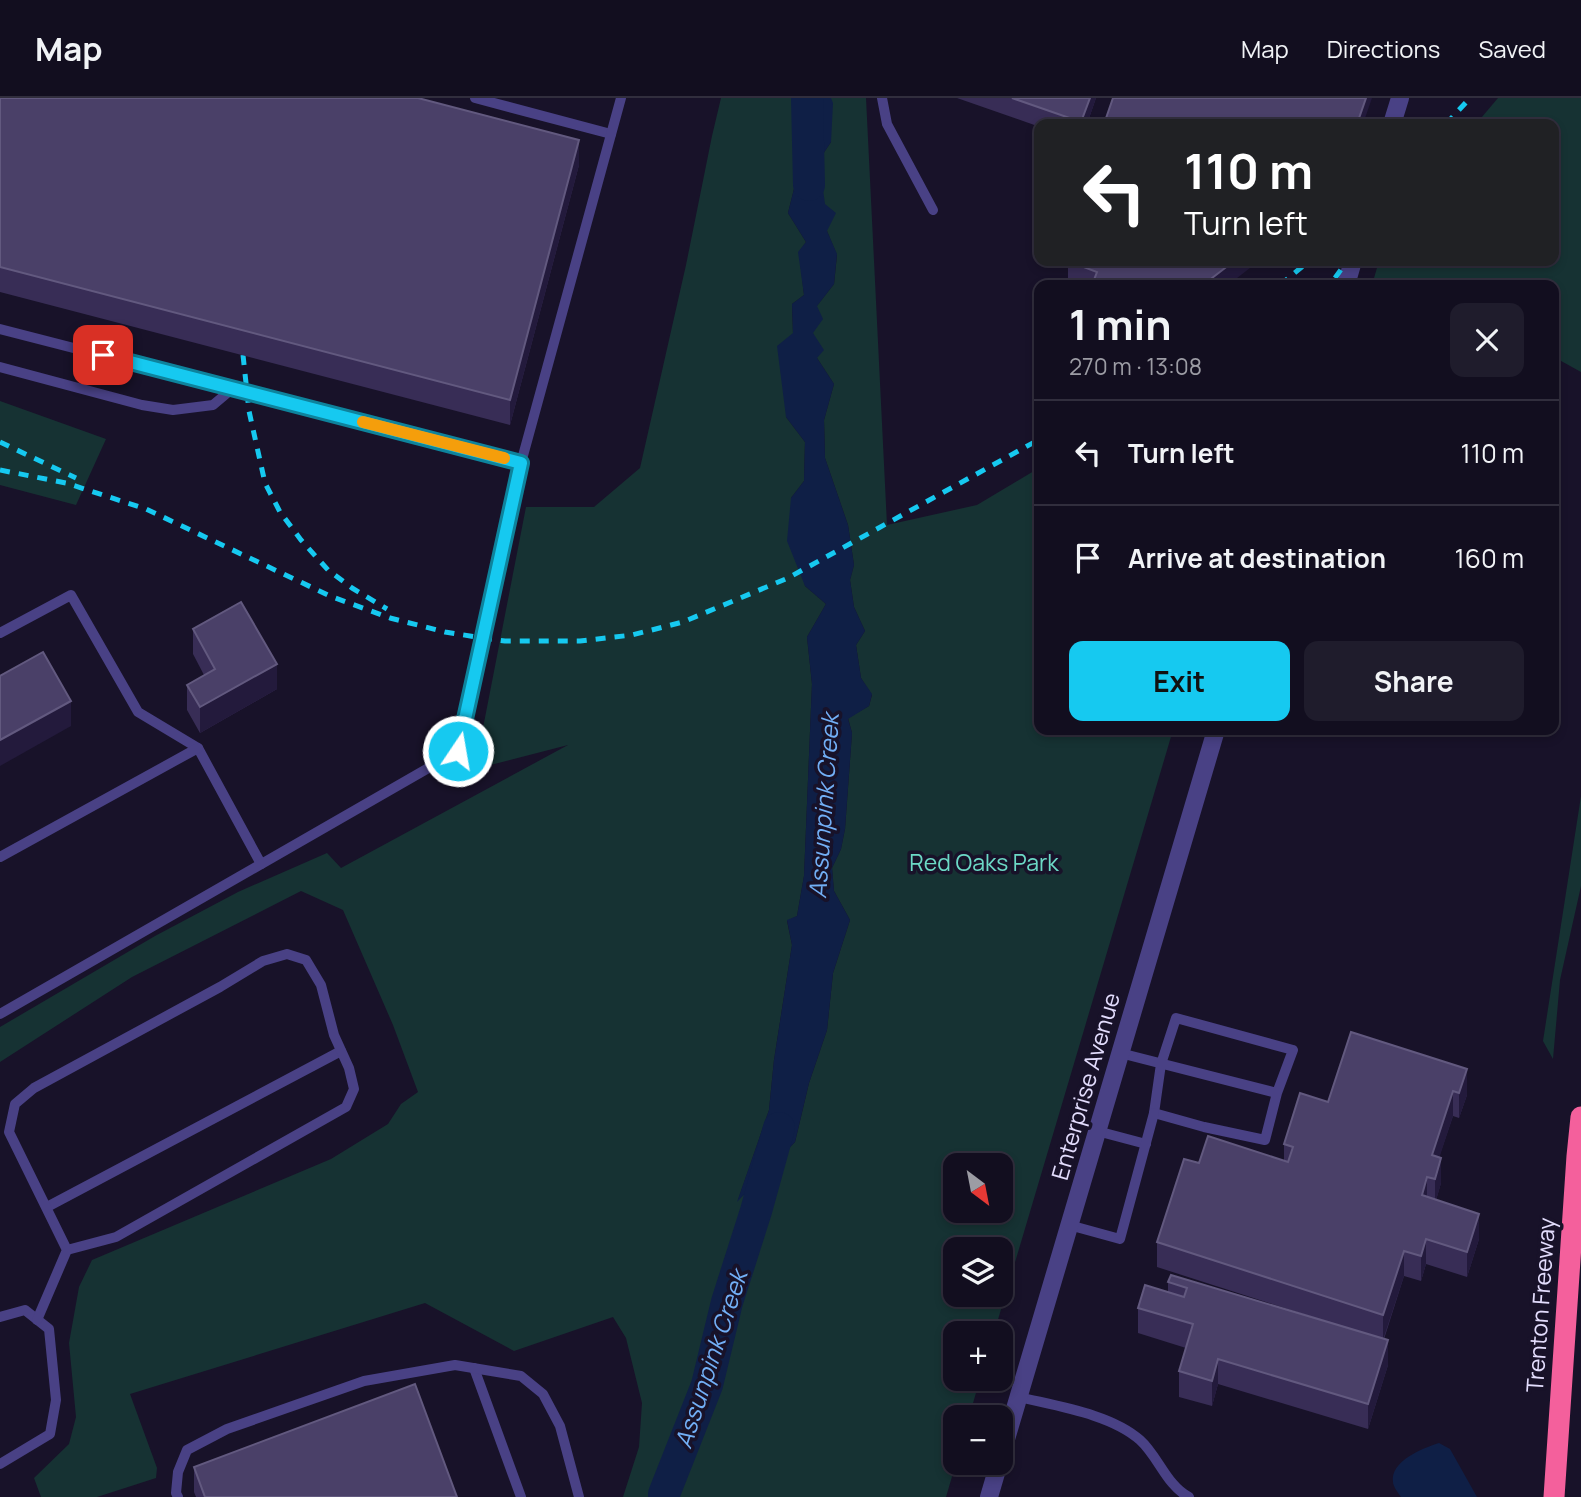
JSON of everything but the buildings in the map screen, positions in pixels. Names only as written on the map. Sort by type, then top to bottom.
[{"type":"highway","name":"Trenton Freeway","points":[[1554,1497],[1581,1118]]},
{"type":"street","points":[[1394,119],[1400,98]]},
{"type":"street","name":"Enterprise Avenue","points":[[1013,1415],[1215,735]]},
{"type":"street","points":[[989,1497],[995,1475]]},
{"type":"lane","points":[[475,98],[611,134]]},
{"type":"lane","points":[[0,1014],[458,751],[521,463],[621,98]]},
{"type":"lane","points":[[882,98],[887,124],[933,211]]},
{"type":"lane","points":[[0,329],[521,463]]},
{"type":"lane","points":[[0,367],[142,405],[173,410],[213,405],[232,388]]},
{"type":"lane","points":[[0,633],[71,595],[138,712],[198,748],[261,864]]},
{"type":"lane","points":[[0,857],[198,748]]},
{"type":"lane","points":[[37,1320],[67,1250],[9,1132],[15,1104],[34,1088],[263,961],[287,954],[306,960],[321,985],[334,1035],[349,1068],[354,1089],[346,1107],[116,1237],[67,1250]]},
{"type":"lane","points":[[1069,1225],[1120,1239],[1154,1113],[1161,1064],[1176,1018],[1293,1050],[1277,1093],[1265,1140],[1154,1113]]},
{"type":"lane","points":[[47,1207],[341,1051]]},
{"type":"lane","points":[[1120,1053],[1277,1093]]},
{"type":"lane","points":[[1097,1131],[1146,1144]]},
{"type":"lane","points":[[0,1317],[25,1310],[48,1329],[56,1400],[50,1434],[0,1464]]},
{"type":"lane","points":[[178,1497],[178,1472],[187,1450],[227,1429],[363,1381],[455,1365],[521,1376],[543,1394],[560,1426],[579,1497]]},
{"type":"lane","points":[[474,1368],[521,1497]]},
{"type":"lane","points":[[1018,1397],[1105,1419],[1124,1428],[1140,1440],[1155,1456],[1170,1481],[1189,1497]]},
{"type":"green space","name":"Red Oaks Park","points":[[721,98],[814,98],[814,132],[796,160],[794,189],[788,213],[806,242],[799,252],[804,295],[792,304],[793,333],[786,417],[805,442],[804,481],[791,498],[805,586],[826,604],[807,637],[812,684],[804,876],[797,916],[787,921],[792,945],[769,1110],[738,1200],[795,1142],[809,1083],[827,1030],[833,973],[850,920],[834,891],[832,868],[841,849],[845,829],[852,733],[848,718],[869,706],[872,695],[861,678],[856,645],[865,631],[854,607],[850,580],[854,565],[848,525],[825,458],[824,420],[834,384],[817,358],[813,333],[816,307],[834,284],[837,255],[827,231],[819,160],[831,142],[831,98],[866,98],[887,525],[977,505],[1034,471],[1034,735],[1172,735],[1013,1269],[1013,1237],[943,1237],[943,1307],[1002,1307],[998,1321],[943,1321],[943,1391],[977,1391],[972,1405],[943,1405],[943,1475],[952,1475],[946,1497],[623,1497],[639,1447],[642,1403],[626,1338],[613,1317],[514,1351],[425,1303],[130,1394],[157,1468],[156,1478],[97,1497],[41,1497],[34,1478],[69,1444],[76,1417],[69,1343],[79,1287],[92,1260],[331,1159],[388,1124],[401,1104],[418,1092],[393,1025],[343,910],[301,891],[132,977],[0,1062],[0,1027],[155,936],[238,892],[327,853],[341,868],[568,745],[475,769],[526,507],[594,507],[640,468]]},
{"type":"green space","points":[[1498,98],[1581,98],[1581,372],[1559,360],[1559,280],[1373,280],[1378,266],[1559,266],[1559,119],[1480,119]]},
{"type":"green space","points":[[0,401],[106,439],[76,505],[0,485]]},
{"type":"green space","points":[[1581,796],[1581,886],[1560,980],[1553,1059],[1543,1041]]},
{"type":"water","points":[[814,98],[831,98],[833,103],[831,142],[819,160],[825,204],[836,213],[827,231],[837,254],[834,284],[817,306],[823,319],[813,333],[824,350],[817,358],[834,384],[824,420],[825,458],[848,525],[854,565],[850,580],[854,607],[865,631],[856,645],[861,678],[872,694],[869,706],[848,719],[852,733],[845,829],[841,849],[832,868],[834,891],[850,920],[833,973],[827,1030],[809,1083],[795,1142],[737,1202],[769,1110],[792,945],[787,920],[797,916],[804,876],[812,684],[807,637],[826,604],[805,586],[787,541],[791,498],[804,481],[805,442],[786,417],[777,346],[793,333],[792,304],[804,295],[798,252],[806,242],[788,213],[794,189],[796,160],[814,132]]},
{"type":"water","points":[[1439,1443],[1450,1449],[1477,1497],[1401,1497],[1393,1484],[1393,1474],[1397,1468],[1409,1456]]},
{"type":"waterway","name":"Assunpink Creek","points":[[807,98],[809,185]]},
{"type":"waterway","name":"Assunpink Creek","points":[[664,1497],[707,1385],[727,1302],[779,1128]]},
{"type":"railway","points":[[1451,119],[1470,98]]},
{"type":"railway","points":[[1286,280],[1303,266]]},
{"type":"railway","points":[[1335,278],[1343,266]]},
{"type":"railway","points":[[243,355],[249,411],[265,483],[280,512],[328,570],[387,609]]},
{"type":"railway","points":[[0,442],[76,478]]},
{"type":"railway","points":[[0,470],[66,483],[146,509],[330,596],[390,618],[445,632],[505,641],[580,641],[632,635],[683,622],[788,578],[1034,442]]},
{"type":"slow traffic","points":[[363,422],[504,458]]},
{"type":"route","points":[[103,355],[521,463],[458,751]]}]
